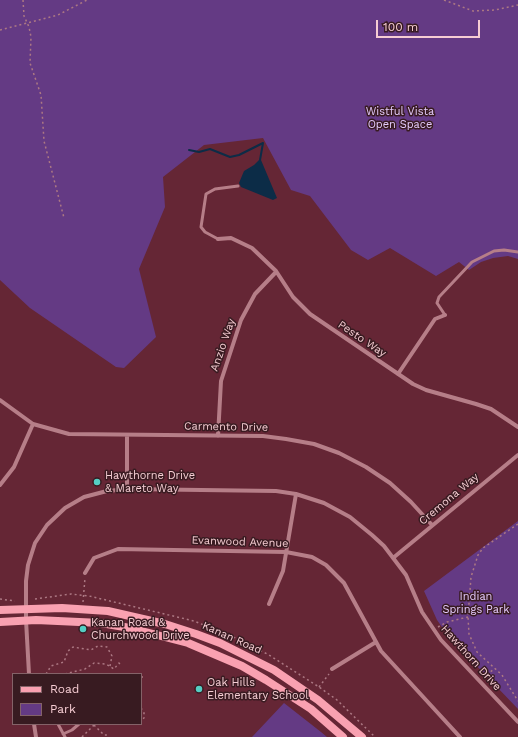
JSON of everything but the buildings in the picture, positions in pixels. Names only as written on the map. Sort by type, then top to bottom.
[{"type":"main road","name":"Kanan Road","points":[[0,610],[62,608],[135,616],[165,624],[220,643],[248,656],[295,683],[335,713],[362,737]]},
{"type":"main road","name":"Kanan Road","points":[[0,622],[26,620],[69,620],[101,623],[130,628],[188,643],[235,663],[266,680],[311,709],[343,737]]},
{"type":"street","name":"Pesto Way","points":[[218,240],[231,238],[252,248],[276,272],[293,298],[310,314],[398,374],[426,390],[491,409],[518,427]]},
{"type":"street","name":"Anzio Way","points":[[218,436],[220,381],[241,320],[255,294],[276,272]]},
{"type":"street","points":[[398,374],[435,319],[445,316]]},
{"type":"street","name":"Carmento Drive","points":[[0,400],[33,424],[68,434],[286,438],[314,444],[339,453],[366,467],[390,483],[411,502],[432,525]]},
{"type":"street","points":[[0,485],[14,467],[33,424]]},
{"type":"street","points":[[127,435],[127,489]]},
{"type":"street","name":"Cremona Way","points":[[393,558],[518,455]]},
{"type":"street","name":"Hawthorn Drive","points":[[29,673],[26,620],[26,581],[28,565],[35,543],[47,525],[65,508],[84,497],[107,491],[127,489],[276,491],[296,494],[324,503],[350,517],[372,535],[406,575],[422,612],[434,630],[518,722]]},
{"type":"street","points":[[269,604],[283,571],[288,532],[296,494]]},
{"type":"street","name":"Evanwood Avenue","points":[[85,572],[94,558],[118,549],[286,552],[312,557],[337,574],[352,594],[376,642],[388,661],[460,737]]},
{"type":"street","points":[[332,669],[376,642]]},
{"type":"street","points":[[34,725],[36,737]]},
{"type":"lane","points":[[218,240],[201,228],[206,194],[215,189],[238,186]]},
{"type":"lane","points":[[445,316],[437,303],[439,297],[472,262],[494,251],[504,250],[518,252]]},
{"type":"lane","points":[[59,725],[64,735],[69,733],[78,725]]},
{"type":"path","points":[[23,0],[24,16],[30,38],[30,63],[42,95],[44,141],[64,218]]},
{"type":"path","points":[[0,30],[58,15],[87,0]]},
{"type":"path","points":[[444,0],[473,11],[495,10],[518,5]]},
{"type":"path","points":[[518,524],[483,548],[478,556],[471,577],[468,617],[468,634],[477,652],[502,675],[518,701]]},
{"type":"path","points":[[83,602],[85,572]]},
{"type":"path","points":[[0,599],[15,601]]},
{"type":"path","points":[[434,630],[447,622],[468,617]]},
{"type":"path","points":[[47,673],[51,666],[62,664],[68,651],[73,647],[91,650],[98,646],[104,646],[112,656],[110,666]]},
{"type":"path","points":[[69,673],[85,669],[94,663],[110,666],[114,669],[119,664],[122,665]]},
{"type":"path","points":[[319,687],[332,669]]},
{"type":"path","points":[[480,682],[494,669]]},
{"type":"path","points":[[142,709],[144,713],[142,720]]},
{"type":"path","points":[[84,736],[95,725],[104,735],[109,735]]},
{"type":"green space","name":"Wistful Vista Open Space","points":[[0,0],[518,0],[518,259],[508,256],[493,258],[481,262],[469,270],[459,262],[436,276],[390,248],[368,260],[351,250],[310,196],[291,190],[263,138],[204,145],[163,177],[165,207],[139,269],[156,337],[124,368],[116,367],[30,308],[0,280]]},
{"type":"green space","name":"Indian Springs Park","points":[[518,521],[518,709],[449,637],[437,620],[424,591]]},
{"type":"green space","points":[[284,703],[321,732],[327,737],[252,737]]},
{"type":"water","points":[[261,160],[277,198],[273,200],[241,187],[239,183],[244,171]]},
{"type":"waterway","points":[[189,150],[199,152],[210,149],[230,157],[239,155],[263,143],[260,160]]},
{"type":"place","name":"Hawthorne Drive & Mareto Way","points":[[97,482]]},
{"type":"place","name":"Kanan Road & Churchwood Drive","points":[[83,629]]},
{"type":"place","name":"Oak Hills Elementary School","points":[[199,689]]}]
